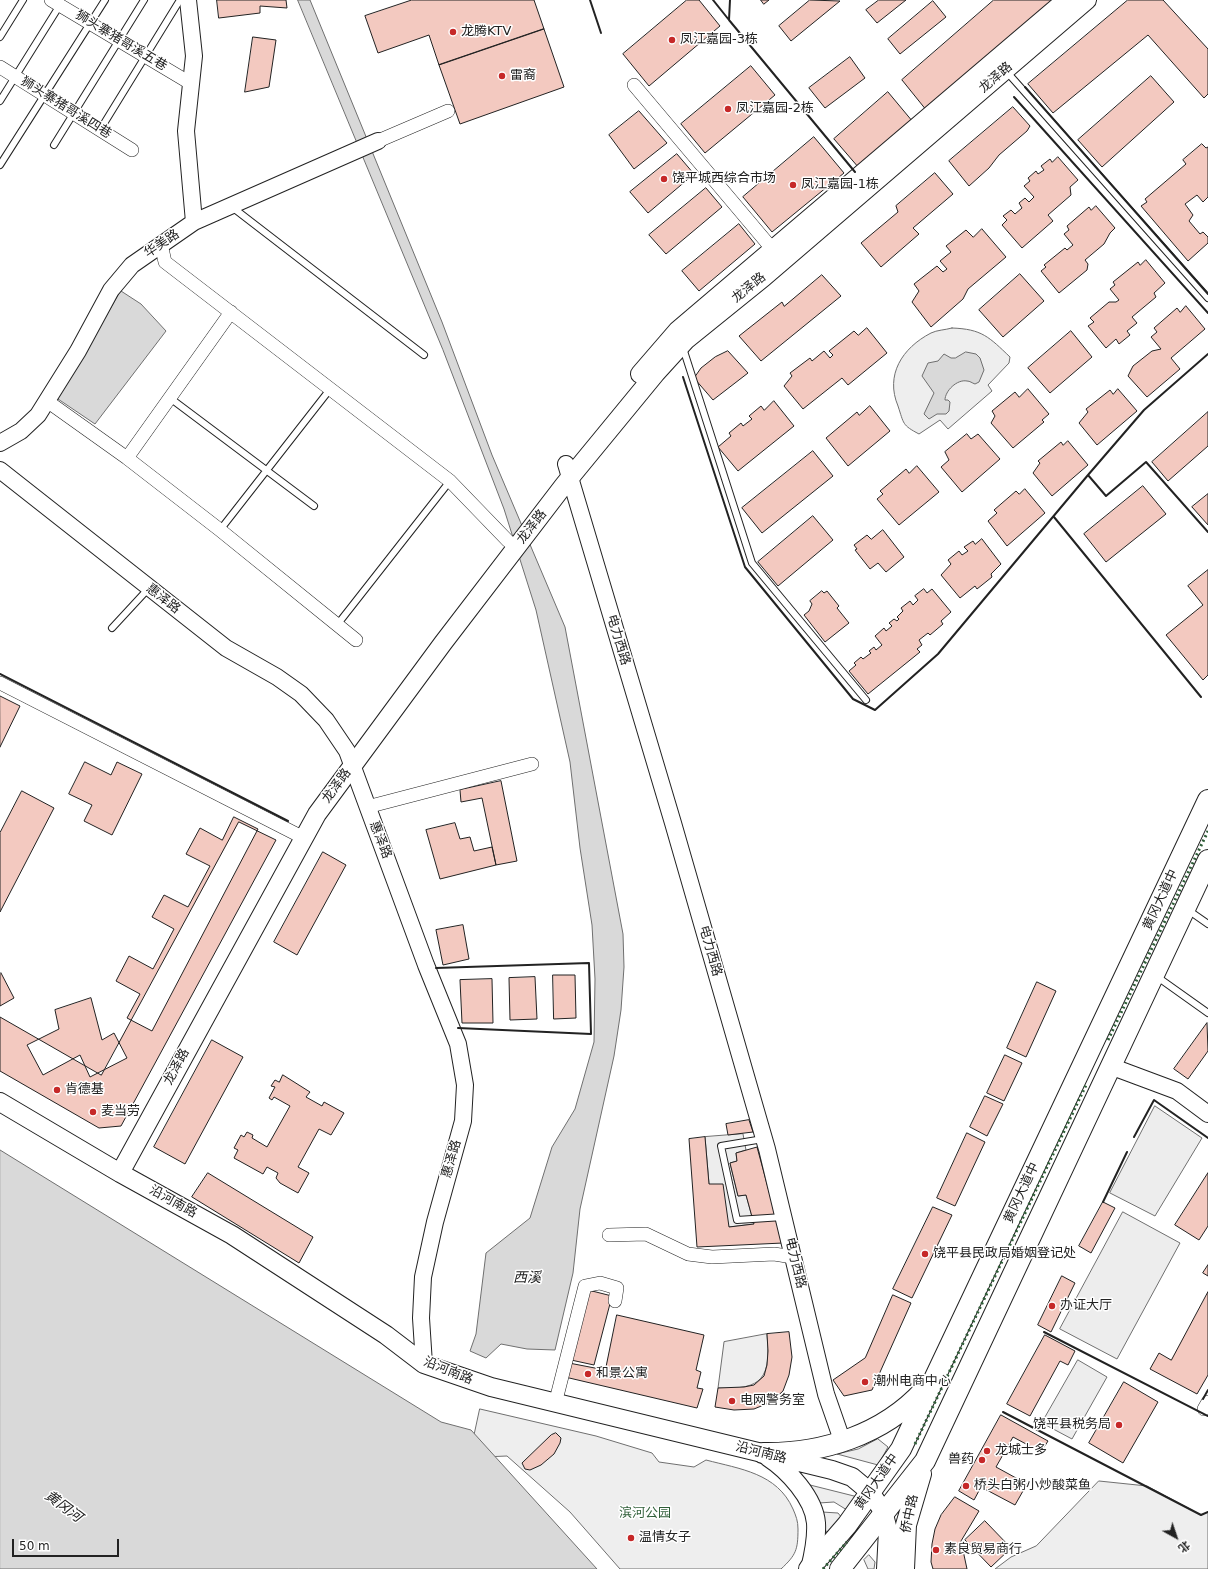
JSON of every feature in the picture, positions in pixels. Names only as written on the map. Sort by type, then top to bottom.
[{"type":"main road","name":"龙泽路","points":[[116,1170],[300,835],[315,799],[443,643],[568,471],[660,349],[680,337],[764,277],[1001,65],[1066,0]]},
{"type":"main road","name":"龙泽路","points":[[680,337],[774,251],[1001,65],[1087,0]]},
{"type":"main road","name":"龙泽路","points":[[350,758],[508,541],[568,471]]},
{"type":"main road","name":"黄冈大道中","points":[[810,1569],[847,1525],[901,1448],[1208,800]]},
{"type":"main road","name":"黄冈大道中","points":[[840,1569],[925,1461],[1208,860]]},
{"type":"main road","name":"沿河南路","points":[[0,1102],[116,1170],[232,1235],[386,1335],[424,1364],[491,1387],[555,1404],[763,1453],[832,1470],[852,1477],[870,1492],[884,1514],[888,1530],[886,1569]]},
{"type":"main road","points":[[763,1453],[787,1454],[812,1450],[859,1436],[885,1423],[918,1397],[934,1380]]},
{"type":"main road","points":[[763,1453],[777,1462],[790,1475],[810,1505],[816,1521],[816,1538],[810,1569]]},
{"type":"main road","name":"侨中路","points":[[904,1569],[906,1526],[925,1461]]},
{"type":"street","name":"华美路","points":[[0,443],[21,431],[38,415],[111,290],[132,265],[194,222],[186,131],[194,56],[188,0]]},
{"type":"street","name":"狮头寨猪哥溪五巷","points":[[58,2],[90,24],[190,83]]},
{"type":"street","name":"狮头寨猪哥溪四巷","points":[[0,67],[132,150]]},
{"type":"street","points":[[634,85],[774,251]]},
{"type":"street","points":[[194,222],[232,207],[347,154],[448,111]]},
{"type":"street","points":[[161,244],[164,262],[450,481],[508,541]]},
{"type":"street","points":[[127,458],[231,312]]},
{"type":"street","points":[[47,401],[127,458],[220,530],[356,640]]},
{"type":"street","name":"惠泽路","points":[[0,470],[226,648],[276,677],[301,694],[326,720],[350,758],[367,807],[458,1044],[464,1085],[463,1121],[435,1222],[423,1277],[421,1318],[424,1364]]},
{"type":"street","name":"电力西路","points":[[568,471],[673,823],[764,1139],[794,1257],[826,1394],[842,1440]]},
{"type":"street","points":[[0,683],[300,835]]},
{"type":"street","points":[[367,807],[532,764]]},
{"type":"street","points":[[1110,1066],[1177,1091],[1208,1114]]},
{"type":"street","points":[[609,1235],[646,1234],[688,1254],[712,1256],[774,1254],[794,1257]]},
{"type":"street","points":[[555,1404],[585,1286],[600,1283],[617,1288],[615,1300]]},
{"type":"lane","points":[[0,37],[23,0]]},
{"type":"lane","points":[[0,165],[105,0]]},
{"type":"lane","points":[[54,145],[144,0]]},
{"type":"lane","points":[[100,130],[180,0]]},
{"type":"lane","points":[[0,101],[58,2]]},
{"type":"lane","points":[[1001,65],[1208,298]]},
{"type":"lane","points":[[232,207],[424,355]]},
{"type":"lane","points":[[680,337],[752,564],[866,700]]},
{"type":"lane","points":[[220,530],[330,388]]},
{"type":"lane","points":[[170,398],[314,506]]},
{"type":"lane","points":[[337,625],[450,481]]},
{"type":"lane","points":[[112,628],[149,588]]},
{"type":"lane","points":[[1185,907],[1208,924]]},
{"type":"lane","points":[[1153,974],[1208,1013]]},
{"type":"lane","points":[[764,1139],[721,1146],[737,1220],[784,1217]]},
{"type":"green space","points":[[952,328],[971,330],[984,335],[1010,357],[1009,363],[988,385],[992,391],[948,429],[940,420],[919,434],[906,426],[904,423],[894,395],[895,373],[904,355],[912,346],[933,332]]},
{"type":"green space","points":[[767,1334],[767,1361],[765,1371],[761,1378],[745,1387],[718,1388],[724,1342]]},
{"type":"green space","name":"滨河公园","points":[[480,1409],[596,1436],[652,1453],[659,1462],[694,1467],[706,1460],[756,1474],[777,1487],[786,1497],[793,1509],[798,1526],[797,1547],[795,1552],[790,1560],[781,1569],[620,1569],[570,1512],[507,1456],[483,1457],[474,1436]]},
{"type":"green space","points":[[878,1439],[888,1447],[878,1465],[837,1454],[858,1449]]},
{"type":"green space","points":[[1099,1481],[1147,1486],[1201,1515],[1208,1512],[1208,1569],[995,1569],[1011,1557],[1036,1546]]},
{"type":"green space","points":[[810,1485],[858,1497],[847,1510],[834,1502],[819,1503]]},
{"type":"green space","points":[[822,1512],[838,1513],[842,1518],[831,1532],[825,1531]]},
{"type":"green space","points":[[869,1555],[875,1562],[874,1569],[868,1569],[864,1560]]},
{"type":"shaded area","points":[[1155,1106],[1202,1138],[1155,1216],[1110,1193]]},
{"type":"shaded area","points":[[743,1134],[746,1150],[736,1153],[737,1161],[730,1163],[738,1196],[746,1195],[754,1224],[729,1227],[709,1184],[705,1137]]},
{"type":"shaded area","points":[[1123,1212],[1180,1243],[1117,1359],[1060,1329]]},
{"type":"shaded area","points":[[1078,1360],[1107,1377],[1072,1439],[1042,1423]]},
{"type":"water","name":"西溪","points":[[298,0],[310,0],[442,322],[492,455],[565,627],[623,934],[624,967],[621,1010],[614,1056],[580,1209],[573,1273],[555,1350],[527,1349],[501,1344],[486,1358],[470,1351],[476,1334],[486,1253],[530,1218],[552,1147],[575,1109],[594,1042],[595,979],[592,925],[580,848],[570,762],[536,610],[504,509],[443,350]]},
{"type":"water","points":[[121,291],[141,304],[166,331],[95,424],[58,399]]},
{"type":"water","points":[[966,352],[976,354],[980,358],[984,370],[979,382],[975,384],[969,381],[963,381],[952,386],[947,393],[945,400],[950,402],[949,411],[946,414],[937,414],[929,419],[924,414],[934,393],[922,376],[928,363],[938,361],[944,354],[951,358],[955,358]]},
{"type":"water","name":"黄冈河","points":[[0,1150],[441,1422],[471,1430],[597,1569],[0,1569]]},
{"type":"building","points":[[217,0],[286,0],[287,8],[260,6],[260,13],[219,18]]},
{"type":"building","name":"龙腾KTV","points":[[412,0],[534,0],[544,29],[439,65],[429,35],[378,53],[365,16]]},
{"type":"building","name":"凤江嘉园-3栋","points":[[687,0],[699,0],[720,26],[649,86],[623,54]]},
{"type":"building","points":[[761,0],[769,0],[764,4]]},
{"type":"building","points":[[810,0],[840,1],[791,41],[779,26]]},
{"type":"building","points":[[879,0],[906,0],[877,23],[866,10]]},
{"type":"building","points":[[994,0],[1054,0],[927,111],[902,80]]},
{"type":"building","points":[[1128,0],[1163,0],[1208,49],[1208,94],[1204,98],[1148,35],[1053,113],[1028,84]]},
{"type":"building","points":[[933,1],[946,17],[900,54],[888,39]]},
{"type":"building","name":"雷裔","points":[[544,29],[564,87],[460,124],[439,65]]},
{"type":"building","points":[[253,37],[276,40],[269,87],[245,92]]},
{"type":"building","points":[[850,57],[865,78],[825,108],[809,88]]},
{"type":"building","name":"凤江嘉园-2栋","points":[[751,66],[775,95],[705,153],[681,124]]},
{"type":"building","points":[[1151,76],[1174,102],[1102,167],[1078,140]]},
{"type":"building","points":[[888,92],[913,122],[859,168],[834,139]]},
{"type":"building","points":[[1013,107],[1030,126],[1027,131],[999,155],[989,168],[969,186],[949,161]]},
{"type":"building","points":[[639,111],[667,143],[634,169],[609,135]]},
{"type":"building","name":"凤江嘉园-1栋","points":[[814,137],[844,173],[772,232],[743,197]]},
{"type":"building","points":[[1202,144],[1206,148],[1208,147],[1208,197],[1203,202],[1197,195],[1185,204],[1193,215],[1189,221],[1200,234],[1203,232],[1208,237],[1208,243],[1188,261],[1141,206],[1147,202],[1145,199],[1186,164],[1183,160]]},
{"type":"building","points":[[677,154],[694,174],[648,213],[630,192]]},
{"type":"building","points":[[1058,157],[1078,180],[1070,187],[1071,195],[1048,215],[1053,221],[1022,248],[1002,225],[1007,220],[1003,216],[1011,210],[1015,214],[1022,208],[1019,203],[1025,198],[1029,202],[1034,197],[1024,186],[1030,181],[1028,178],[1036,171],[1038,174],[1044,170],[1041,166],[1050,159],[1052,162]]},
{"type":"building","points":[[935,173],[953,194],[913,228],[919,234],[881,267],[861,243],[898,212],[896,206]]},
{"type":"building","points":[[706,188],[722,207],[666,254],[649,235]]},
{"type":"building","points":[[1096,206],[1115,228],[1110,233],[1104,244],[1085,260],[1088,264],[1087,270],[1059,293],[1041,271],[1046,267],[1044,265],[1065,248],[1067,250],[1073,245],[1064,234],[1069,230],[1067,226],[1089,207],[1091,210]]},
{"type":"building","points":[[739,224],[755,244],[699,291],[682,271]]},
{"type":"building","points":[[982,229],[1006,257],[968,289],[963,299],[931,327],[912,302],[919,291],[914,284],[937,266],[943,272],[947,269],[940,261],[951,252],[946,246],[966,230],[973,237]]},
{"type":"building","points":[[1146,260],[1165,283],[1154,293],[1156,297],[1132,317],[1137,323],[1127,331],[1130,335],[1119,344],[1116,339],[1106,348],[1088,326],[1094,322],[1090,318],[1109,302],[1116,302],[1119,300],[1110,289],[1115,285],[1113,282],[1138,262],[1140,265]]},
{"type":"building","points":[[1020,274],[1044,301],[1003,337],[979,310]]},
{"type":"building","points":[[822,275],[841,296],[761,361],[739,336],[782,302],[784,306]]},
{"type":"building","points":[[1186,306],[1205,329],[1171,358],[1180,369],[1147,397],[1128,376],[1133,366],[1152,351],[1161,349],[1151,337],[1157,332],[1154,328],[1177,308],[1180,312]]},
{"type":"building","points":[[867,328],[887,353],[848,385],[842,378],[803,409],[784,386],[792,376],[790,373],[810,358],[812,361],[824,351],[830,358],[833,355],[829,351],[854,331],[858,335]]},
{"type":"building","points":[[1071,331],[1092,357],[1050,393],[1028,368]]},
{"type":"building","points":[[728,351],[748,373],[713,400],[694,378],[701,368],[715,357]]},
{"type":"building","points":[[1028,389],[1049,414],[1042,420],[1044,422],[1013,448],[991,423],[995,416],[992,411],[1015,392],[1019,397]]},
{"type":"building","points":[[1118,389],[1137,411],[1097,445],[1079,423],[1088,412],[1086,409],[1110,390],[1113,394]]},
{"type":"building","points":[[774,401],[794,426],[738,471],[718,447],[731,436],[729,433],[741,423],[743,426],[752,419],[749,416],[761,406],[764,410]]},
{"type":"building","points":[[870,406],[890,431],[848,466],[826,438],[857,412],[859,415]]},
{"type":"building","points":[[1208,412],[1208,446],[1168,481],[1152,462]]},
{"type":"building","points":[[967,434],[971,439],[978,434],[1000,459],[962,492],[941,467],[949,460],[945,452]]},
{"type":"building","points":[[1068,441],[1088,465],[1052,496],[1033,473],[1040,463],[1038,461],[1061,442],[1063,445]]},
{"type":"building","points":[[813,451],[833,476],[762,533],[742,508]]},
{"type":"building","points":[[917,466],[939,492],[899,525],[877,499],[883,494],[880,491],[906,469],[909,473]]},
{"type":"building","points":[[1143,486],[1166,514],[1106,562],[1084,534]]},
{"type":"building","points":[[1025,489],[1045,513],[1007,546],[988,521],[997,513],[994,510],[1016,491],[1019,494]]},
{"type":"building","points":[[1208,494],[1208,525],[1192,507]]},
{"type":"building","points":[[813,516],[833,540],[778,586],[758,562]]},
{"type":"building","points":[[883,530],[904,557],[886,572],[878,563],[870,569],[855,550],[857,549],[854,545],[867,535],[871,539]]},
{"type":"building","points":[[982,539],[1001,564],[991,574],[992,577],[977,589],[975,586],[960,598],[941,575],[951,564],[948,560],[959,551],[962,555],[968,551],[964,547],[973,541],[975,544]]},
{"type":"building","points":[[1208,570],[1208,675],[1203,680],[1166,635],[1203,605],[1188,586]]},
{"type":"building","points":[[924,589],[927,593],[932,589],[951,612],[941,621],[943,624],[930,635],[928,633],[919,640],[922,645],[917,649],[920,652],[868,694],[849,671],[856,665],[854,663],[861,657],[863,659],[871,653],[869,651],[874,647],[876,650],[882,645],[875,636],[884,628],[886,631],[892,626],[889,623],[894,619],[897,621],[899,619],[897,617],[903,611],[901,608],[910,601],[913,605],[918,600],[915,596]]},
{"type":"building","points":[[822,591],[824,593],[827,591],[839,606],[837,608],[849,623],[825,642],[804,615],[809,611],[812,604],[810,601]]},
{"type":"building","points":[[0,696],[20,706],[0,747]]},
{"type":"building","points":[[85,762],[111,775],[117,762],[142,774],[112,835],[84,821],[92,805],[69,794]]},
{"type":"building","points":[[501,781],[517,861],[496,865],[482,798],[461,802],[460,790]]},
{"type":"building","points":[[22,791],[54,808],[0,912],[0,833]]},
{"type":"building","points":[[234,817],[258,829],[152,1031],[127,1018],[140,994],[116,981],[129,956],[153,969],[174,929],[152,917],[164,895],[188,907],[210,866],[186,854],[200,828],[222,840]]},
{"type":"building","points":[[239,822],[276,840],[121,1126],[99,1128],[0,1071],[0,1017],[101,1075]]},
{"type":"building","points":[[455,823],[460,839],[470,837],[474,851],[492,847],[496,865],[440,879],[426,830]]},
{"type":"building","points":[[323,852],[346,865],[297,955],[274,942]]},
{"type":"building","points":[[463,925],[469,959],[443,965],[436,930]]},
{"type":"building","points":[[1,973],[14,998],[0,1006],[0,974]]},
{"type":"building","points":[[553,975],[575,975],[576,1018],[554,1019]]},
{"type":"building","points":[[535,977],[537,1019],[510,1020],[509,978]]},
{"type":"building","points":[[492,979],[493,1023],[462,1023],[460,980]]},
{"type":"building","points":[[1037,982],[1056,991],[1026,1057],[1007,1048]]},
{"type":"building","points":[[91,998],[102,1040],[114,1033],[127,1058],[90,1077],[80,1055],[43,1075],[27,1045],[59,1029],[55,1010]]},
{"type":"building","points":[[1207,1023],[1208,1051],[1188,1079],[1174,1069]]},
{"type":"building","points":[[212,1040],[243,1057],[185,1164],[154,1147]]},
{"type":"building","points":[[1005,1055],[1022,1063],[1004,1101],[987,1093]]},
{"type":"building","points":[[283,1075],[310,1092],[306,1097],[322,1106],[324,1102],[344,1113],[331,1135],[319,1129],[298,1167],[309,1173],[298,1193],[280,1183],[276,1178],[278,1173],[267,1167],[263,1174],[234,1158],[238,1150],[234,1148],[241,1135],[244,1137],[247,1132],[253,1135],[252,1138],[267,1147],[290,1106],[274,1097],[272,1100],[269,1098],[275,1087],[271,1086],[275,1080],[279,1082]]},
{"type":"building","points":[[985,1096],[1003,1104],[987,1136],[970,1127]]},
{"type":"building","points":[[749,1120],[753,1132],[728,1135],[726,1124]]},
{"type":"building","points":[[967,1133],[985,1142],[955,1206],[937,1198]]},
{"type":"building","points":[[705,1137],[709,1184],[723,1184],[729,1227],[754,1224],[746,1195],[738,1196],[730,1163],[737,1161],[736,1153],[757,1147],[783,1243],[697,1247],[689,1139]]},
{"type":"building","points":[[208,1173],[313,1237],[299,1263],[192,1197]]},
{"type":"building","points":[[1208,1173],[1208,1226],[1199,1240],[1175,1225]]},
{"type":"building","points":[[1103,1202],[1115,1208],[1091,1253],[1079,1246]]},
{"type":"building","points":[[933,1207],[952,1215],[912,1298],[893,1289]]},
{"type":"building","points":[[1208,1265],[1208,1276],[1203,1273]]},
{"type":"building","points":[[1062,1276],[1075,1283],[1051,1332],[1038,1325]]},
{"type":"building","points":[[588,1290],[612,1296],[594,1365],[571,1360]]},
{"type":"building","points":[[1208,1292],[1208,1375],[1197,1394],[1150,1369],[1159,1353],[1171,1360]]},
{"type":"building","points":[[893,1295],[911,1303],[872,1390],[844,1396],[833,1380],[865,1358]]},
{"type":"building","points":[[617,1315],[704,1335],[696,1370],[701,1372],[697,1388],[703,1389],[697,1408],[565,1377],[569,1363],[605,1370]]},
{"type":"building","points":[[789,1332],[792,1357],[789,1375],[783,1391],[771,1402],[754,1409],[734,1410],[715,1407],[718,1388],[754,1385],[764,1376],[767,1365],[768,1351],[767,1334]]},
{"type":"building","points":[[1045,1335],[1075,1351],[1068,1365],[1060,1361],[1030,1416],[1007,1404]]},
{"type":"building","points":[[1124,1382],[1158,1402],[1123,1463],[1089,1443]]},
{"type":"building","points":[[1001,1415],[1048,1441],[1041,1452],[1013,1437],[996,1467],[1027,1484],[1015,1505],[981,1487],[974,1500],[959,1491]]},
{"type":"building","points":[[556,1433],[561,1438],[554,1454],[541,1465],[530,1470],[525,1469],[522,1463],[551,1435]]},
{"type":"building","points":[[955,1497],[979,1511],[961,1541],[967,1569],[933,1569],[931,1562],[935,1529],[941,1515]]},
{"type":"building","points":[[985,1521],[1011,1548],[991,1567],[965,1540]]},
{"type":"hedge","points":[[1108,1040],[1208,831]]},
{"type":"hedge","points":[[915,1444],[1087,1083]]},
{"type":"hedge","points":[[823,1569],[847,1542]]},
{"type":"wall","points":[[590,0],[601,33]]},
{"type":"wall","points":[[713,0],[729,20]]},
{"type":"wall","points":[[730,0],[729,20],[855,172]]},
{"type":"wall","points":[[1025,87],[1208,294]]},
{"type":"wall","points":[[1014,97],[1208,313]]},
{"type":"wall","points":[[683,377],[745,567],[853,699],[875,710],[938,654],[1144,410],[1208,354]]},
{"type":"wall","points":[[1088,475],[1106,496],[1146,462],[1208,532]]},
{"type":"wall","points":[[1054,517],[1201,697]]},
{"type":"wall","points":[[0,674],[288,821]]},
{"type":"wall","points":[[436,968],[589,963],[591,1034],[458,1028]]},
{"type":"wall","points":[[1134,1137],[1154,1100],[1208,1138]]},
{"type":"wall","points":[[1103,1202],[1127,1152]]},
{"type":"wall","points":[[1044,1332],[1208,1416]]},
{"type":"wall","points":[[1203,1399],[1208,1390]]},
{"type":"wall","points":[[1003,1412],[1201,1515],[1208,1512]]},
{"type":"place","name":"龙腾KTV","points":[[453,32]]},
{"type":"place","name":"凤江嘉园-3栋","points":[[672,40]]},
{"type":"place","name":"雷裔","points":[[502,76]]},
{"type":"place","name":"凤江嘉园-2栋","points":[[728,109]]},
{"type":"place","name":"饶平城西综合市场","points":[[664,179]]},
{"type":"place","name":"凤江嘉园-1栋","points":[[793,185]]},
{"type":"place","name":"肯德基","points":[[57,1090]]},
{"type":"place","name":"麦当劳","points":[[93,1112]]},
{"type":"place","name":"饶平县民政局婚姻登记处","points":[[925,1254]]},
{"type":"place","name":"办证大厅","points":[[1052,1306]]},
{"type":"place","name":"和景公寓","points":[[588,1374]]},
{"type":"place","name":"潮州电商中心","points":[[865,1382]]},
{"type":"place","name":"电网警务室","points":[[732,1401]]},
{"type":"place","name":"饶平县税务局","points":[[1119,1425]]},
{"type":"place","name":"龙城士多","points":[[987,1451]]},
{"type":"place","name":"兽药","points":[[982,1460]]},
{"type":"place","name":"桥头白粥小炒酸菜鱼","points":[[966,1486]]},
{"type":"place","name":"温情女子","points":[[631,1538]]},
{"type":"place","name":"素良贸易商行","points":[[936,1550]]}]
